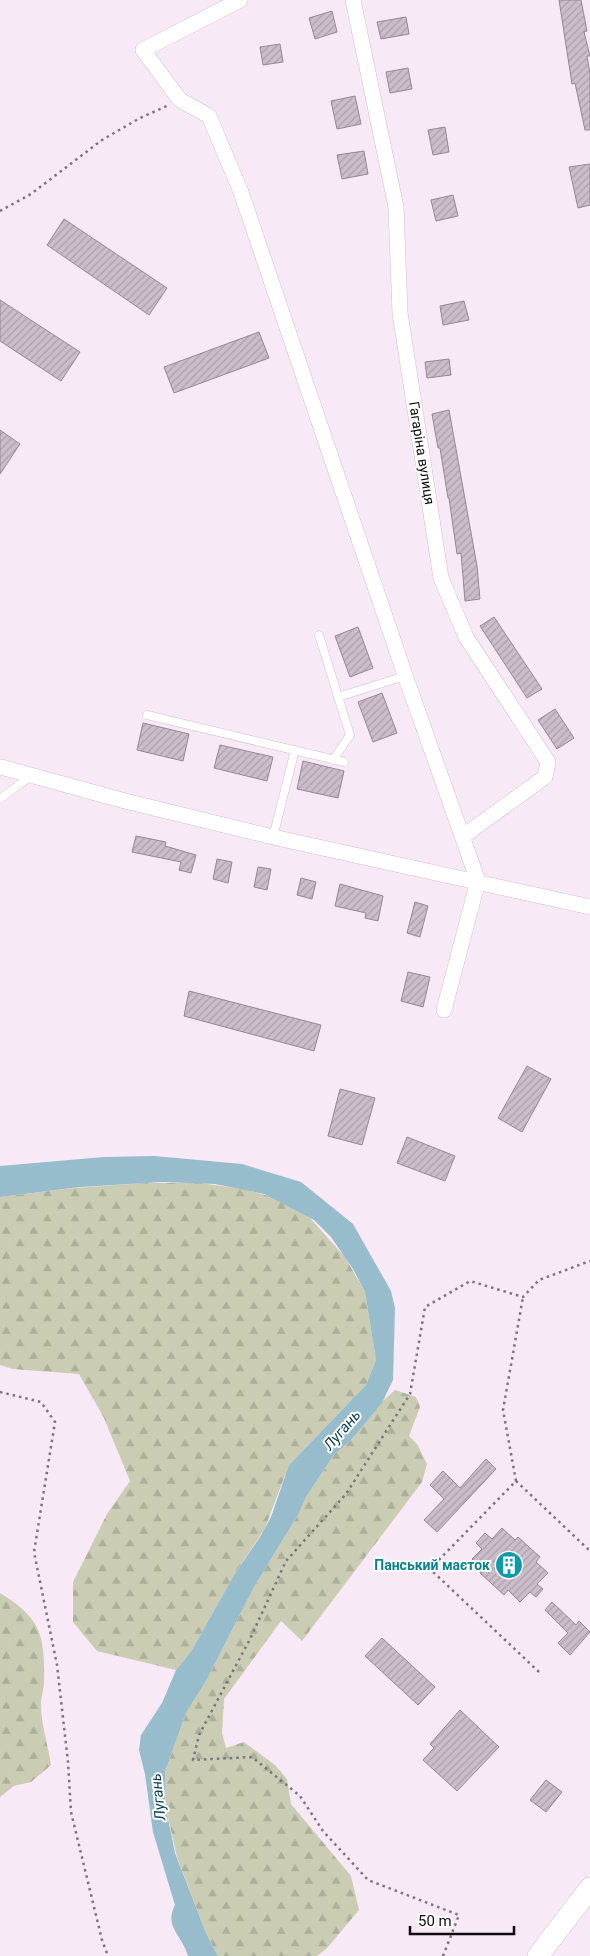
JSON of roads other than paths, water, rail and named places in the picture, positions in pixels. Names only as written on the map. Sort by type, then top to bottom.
[{"type":"street","points":[[240,0],[143,50],[180,100],[209,116],[241,192],[405,676],[478,881],[444,1010]]},
{"type":"street","name":"Гагаріна вулиця","points":[[353,0],[396,207],[400,313],[441,578],[466,637],[548,762],[545,777],[462,837]]},
{"type":"street","points":[[1,767],[124,801],[273,838],[478,881],[590,907]]},
{"type":"street","points":[[538,1956],[590,1888]]},
{"type":"lane","points":[[319,635],[350,735],[333,760]]},
{"type":"lane","points":[[338,697],[405,676]]},
{"type":"lane","points":[[147,715],[344,762]]},
{"type":"lane","points":[[273,838],[294,750]]},
{"type":"lane","points":[[0,799],[32,775]]},
{"type":"water","name":"Лугань","points":[[154,1156],[242,1164],[301,1182],[353,1224],[391,1291],[395,1308],[393,1380],[382,1403],[351,1440],[334,1455],[306,1497],[298,1515],[254,1587],[206,1681],[186,1713],[165,1772],[165,1804],[175,1853],[206,1933],[218,1956],[188,1956],[172,1925],[171,1919],[175,1905],[153,1832],[145,1774],[139,1750],[141,1735],[162,1703],[176,1670],[192,1650],[234,1575],[271,1517],[289,1465],[366,1385],[376,1360],[365,1292],[353,1269],[331,1237],[314,1220],[264,1194],[215,1184],[162,1182],[80,1187],[0,1197],[0,1166],[104,1157]]},
{"type":"place","name":"Панський маєток","points":[[509,1565]]}]
